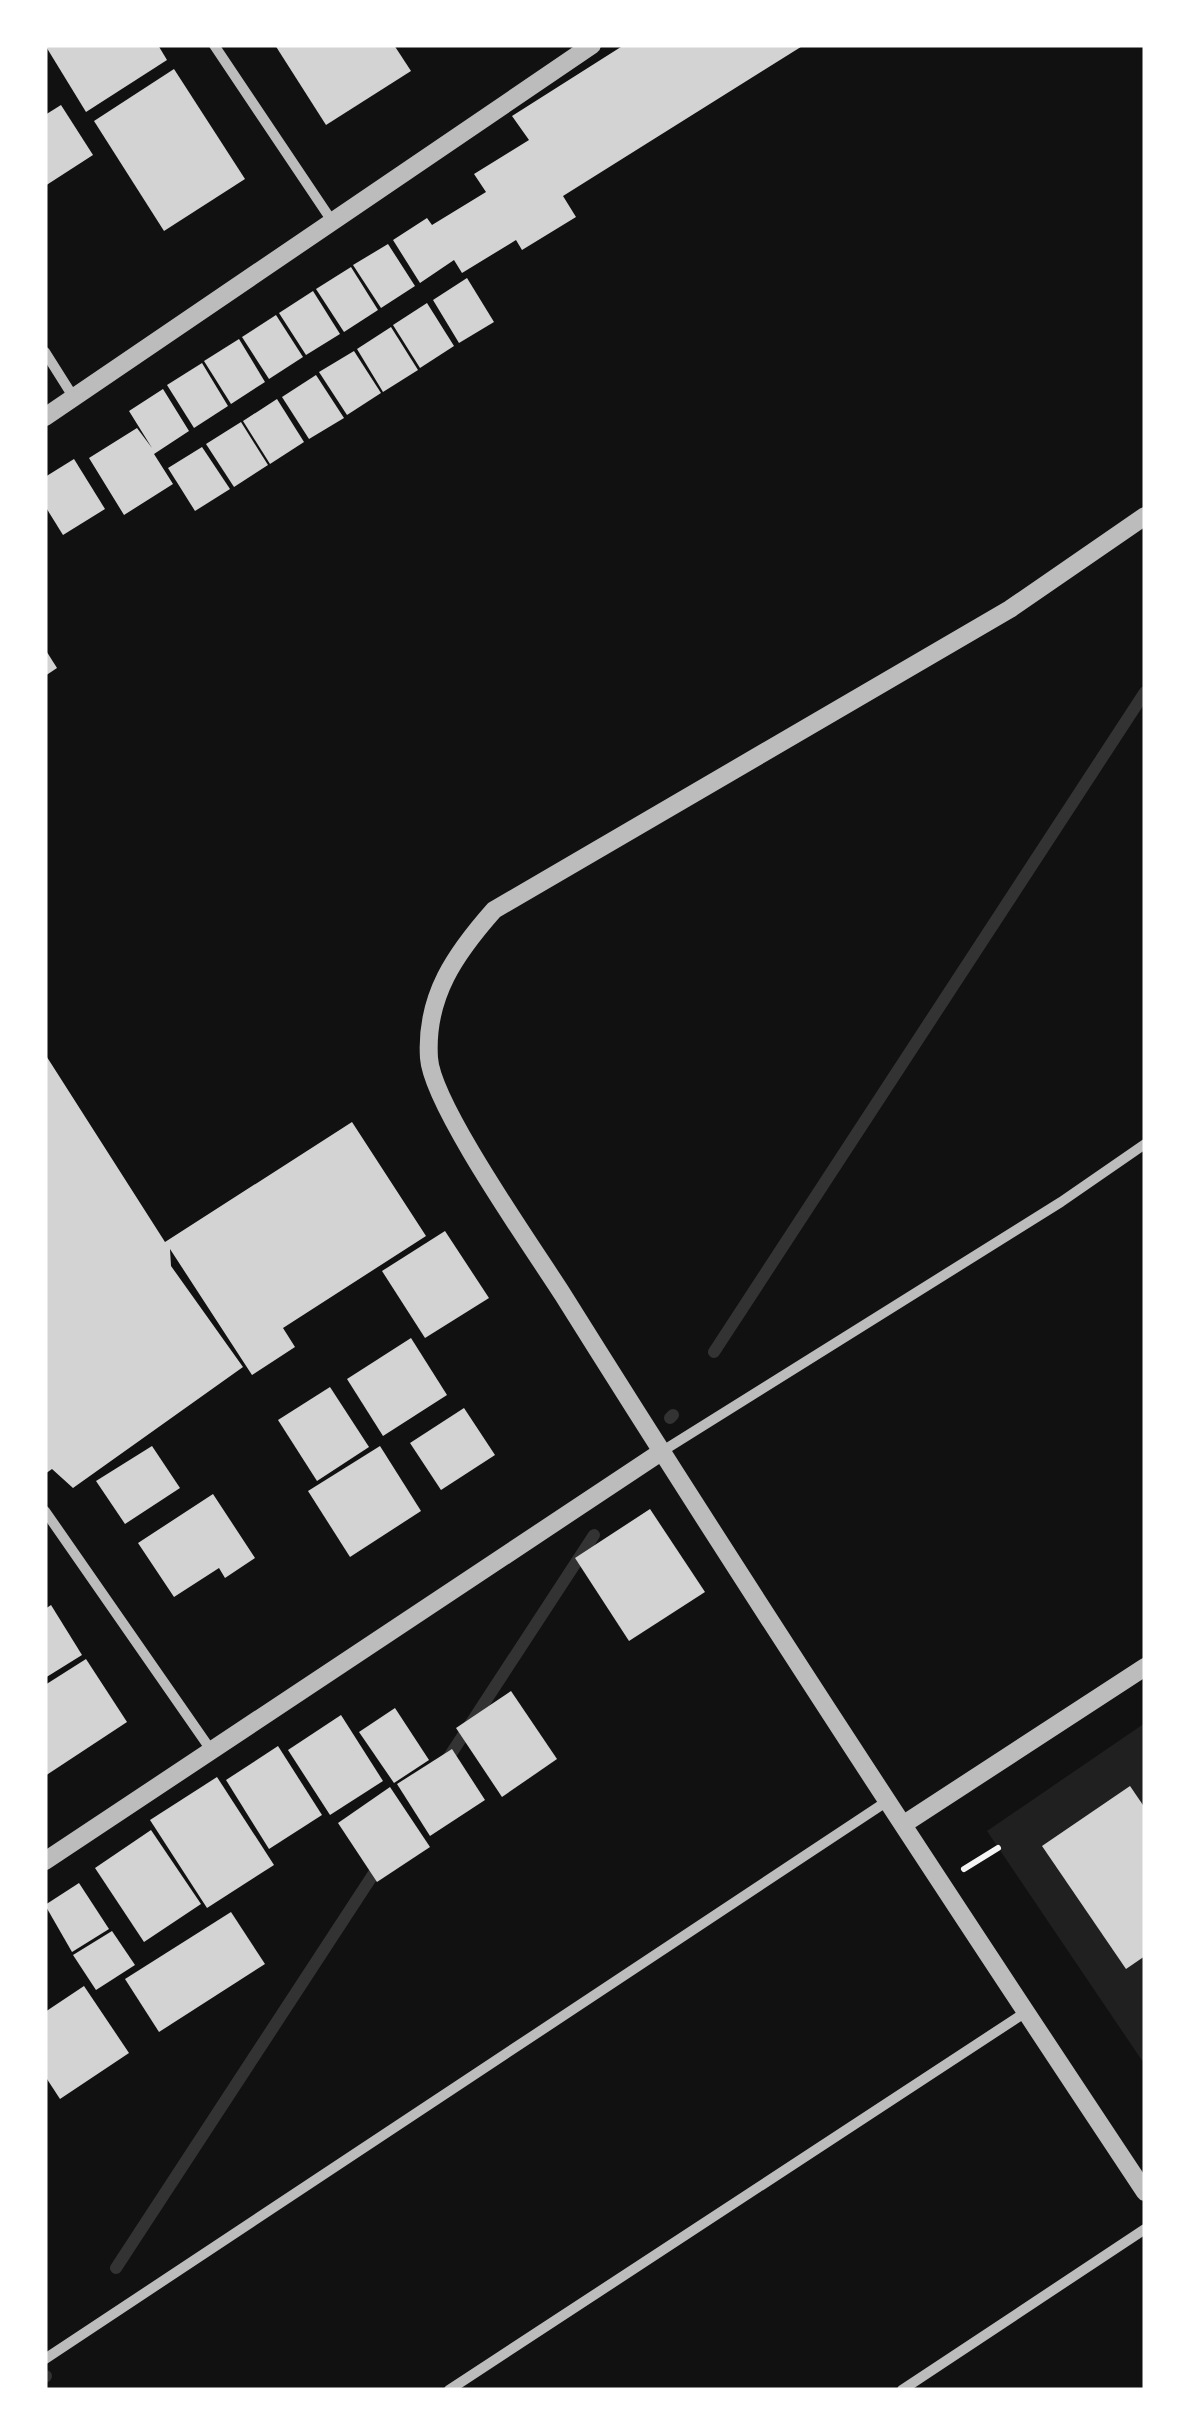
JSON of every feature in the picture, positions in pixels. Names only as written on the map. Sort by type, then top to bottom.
[{"type":"street","points":[[214,45],[334,224]]},
{"type":"street","points":[[45,418],[334,224],[584,47]]},
{"type":"street","points":[[45,352],[74,398]]},
{"type":"street","points":[[1145,516],[1010,609],[494,910],[452,958],[435,1005],[429,1060],[454,1122],[661,1452],[1145,2192]]},
{"type":"street","points":[[45,1861],[661,1452],[1061,1202],[1145,1144]]},
{"type":"street","points":[[45,1511],[211,1750]]},
{"type":"street","points":[[904,1824],[1145,1667]]},
{"type":"street","points":[[45,2359],[889,1800]]},
{"type":"street","points":[[448,2390],[1026,2012]]},
{"type":"street","points":[[902,2390],[1145,2229]]},
{"type":"path","points":[[942,1883],[998,1848]]},
{"type":"shaded area","points":[[1145,1723],[1145,2065],[987,1831]]},
{"type":"building","points":[[45,45],[158,45],[167,60],[86,112]]},
{"type":"building","points":[[275,45],[394,45],[411,71],[326,125]]},
{"type":"building","points":[[624,45],[804,45],[563,196],[576,217],[522,250],[516,240],[462,273],[454,260],[420,283],[393,240],[427,218],[432,225],[486,192],[474,174],[529,140],[512,116]]},
{"type":"building","points":[[174,69],[245,179],[164,231],[94,121]]},
{"type":"building","points":[[61,105],[93,155],[45,186],[45,115]]},
{"type":"building","points":[[388,244],[415,286],[381,308],[353,265]]},
{"type":"building","points":[[351,267],[378,310],[344,332],[316,289]]},
{"type":"building","points":[[467,278],[494,322],[459,343],[433,300]]},
{"type":"building","points":[[313,291],[340,334],[306,355],[279,313]]},
{"type":"building","points":[[427,303],[454,346],[420,368],[393,325]]},
{"type":"building","points":[[276,315],[303,357],[269,379],[242,337]]},
{"type":"building","points":[[391,327],[418,370],[383,392],[357,349]]},
{"type":"building","points":[[239,339],[265,382],[231,404],[204,361]]},
{"type":"building","points":[[354,351],[381,393],[347,415],[319,372]]},
{"type":"building","points":[[202,363],[228,406],[194,428],[167,385]]},
{"type":"building","points":[[316,375],[344,418],[309,439],[282,397]]},
{"type":"building","points":[[163,389],[189,431],[154,454],[173,484],[124,515],[89,458],[137,428],[152,448],[129,411]]},
{"type":"building","points":[[277,399],[304,442],[270,464],[243,421]]},
{"type":"building","points":[[241,422],[268,465],[234,487],[206,444]]},
{"type":"building","points":[[202,447],[230,489],[195,511],[168,468]]},
{"type":"building","points":[[74,459],[105,509],[63,535],[45,506],[45,477]]},
{"type":"building","points":[[45,649],[57,668],[45,676]]},
{"type":"building","points":[[45,1054],[165,1242],[352,1122],[426,1236],[283,1328],[295,1347],[252,1375],[170,1249],[171,1266],[243,1367],[73,1488],[52,1469],[45,1474]]},
{"type":"building","points":[[445,1231],[489,1298],[425,1338],[382,1271]]},
{"type":"building","points":[[411,1338],[447,1395],[383,1436],[347,1379]]},
{"type":"building","points":[[330,1387],[369,1447],[317,1481],[278,1420]]},
{"type":"building","points":[[464,1408],[495,1455],[441,1490],[410,1443]]},
{"type":"building","points":[[152,1446],[180,1488],[125,1524],[96,1481]]},
{"type":"building","points":[[380,1446],[421,1511],[350,1557],[308,1491]]},
{"type":"building","points":[[213,1494],[255,1558],[225,1578],[219,1568],[174,1597],[138,1543]]},
{"type":"building","points":[[650,1509],[705,1592],[629,1641],[575,1558]]},
{"type":"building","points":[[51,1605],[82,1655],[45,1678],[45,1609]]},
{"type":"building","points":[[86,1659],[127,1722],[45,1776],[45,1685]]},
{"type":"building","points":[[511,1691],[557,1759],[502,1797],[456,1728]]},
{"type":"building","points":[[395,1708],[429,1760],[394,1783],[359,1732]]},
{"type":"building","points":[[341,1715],[383,1781],[330,1815],[288,1750]]},
{"type":"building","points":[[278,1746],[322,1815],[269,1849],[226,1780]]},
{"type":"building","points":[[452,1749],[485,1800],[430,1836],[397,1784]]},
{"type":"building","points":[[217,1777],[274,1865],[207,1908],[150,1820]]},
{"type":"building","points":[[1130,1786],[1145,1808],[1145,1956],[1126,1969],[1042,1846]]},
{"type":"building","points":[[390,1787],[430,1847],[377,1882],[338,1823]]},
{"type":"building","points":[[151,1830],[201,1904],[144,1942],[95,1868]]},
{"type":"building","points":[[79,1883],[109,1929],[72,1952],[45,1905]]},
{"type":"building","points":[[231,1912],[265,1964],[159,2032],[125,1979]]},
{"type":"building","points":[[112,1931],[135,1965],[96,1990],[73,1955]]},
{"type":"building","points":[[84,1986],[129,2053],[60,2099],[45,2076],[45,2012]]},
{"type":"waterway","points":[[714,1352],[1145,692]]},
{"type":"waterway","points":[[670,1418],[673,1415]]},
{"type":"waterway","points":[[445,1763],[594,1535]]},
{"type":"waterway","points":[[116,2268],[380,1864]]}]
